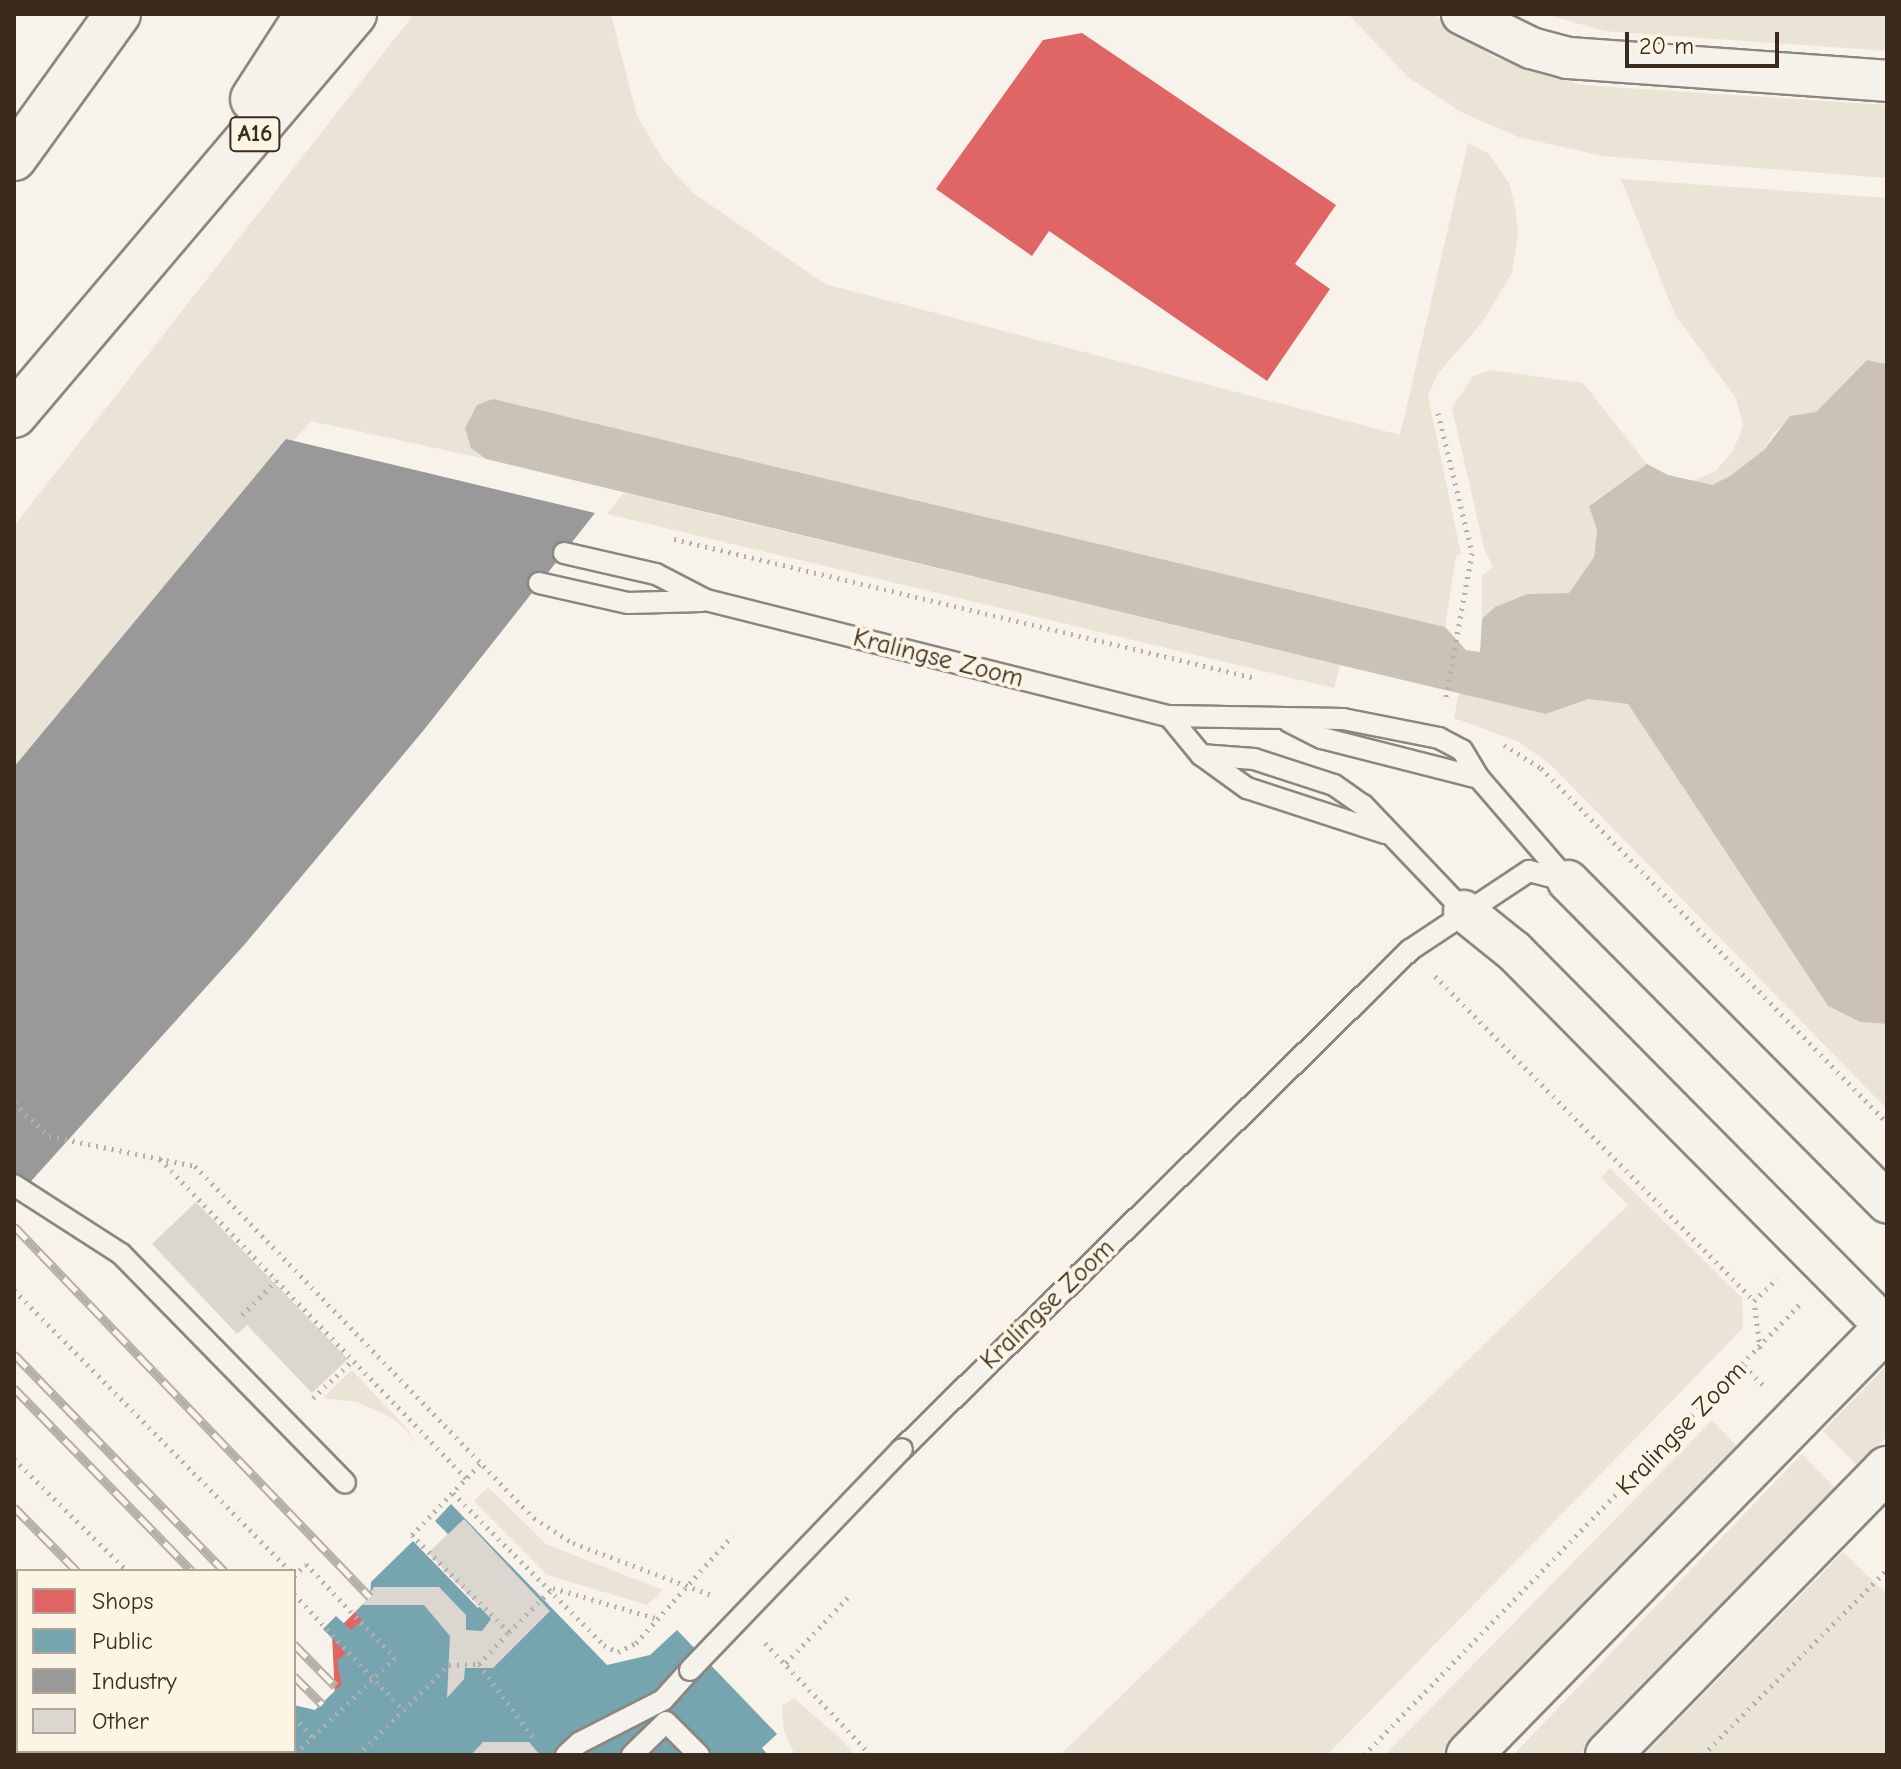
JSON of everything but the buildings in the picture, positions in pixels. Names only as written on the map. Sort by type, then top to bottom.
[{"type":"main road","points":[[14,158],[118,14]]},
{"type":"main road","name":"A16","points":[[155,253],[308,14]]},
{"type":"main road","name":"A16","points":[[14,415],[155,253],[354,14]]},
{"type":"main road","points":[[1469,1755],[1887,1328]]},
{"type":"main road","points":[[1608,1755],[1887,1469]]},
{"type":"street","points":[[1462,14],[1531,48],[1568,58],[1887,81]]},
{"type":"street","name":"Kralingse Zoom","points":[[1568,881],[1887,1202]]},
{"type":"street","points":[[1464,911],[1514,951],[1887,1328]]},
{"type":"lane","points":[[564,553],[656,574],[706,600]]},
{"type":"lane","points":[[539,583],[628,603],[706,600]]},
{"type":"lane","name":"Kralingse Zoom","points":[[706,600],[1169,716],[1370,722],[1439,738],[1462,750],[1479,778],[1568,881]]},
{"type":"lane","points":[[1169,716],[1201,755],[1247,788],[1385,833]]},
{"type":"lane","name":"Kralingse Zoom","points":[[1286,720],[1322,738],[1479,778]]},
{"type":"lane","points":[[1201,755],[1254,759],[1334,785],[1363,805],[1385,833],[1464,911]]},
{"type":"lane","name":"Kralingse Zoom","points":[[663,1700],[902,1449],[1410,950],[1464,911],[1529,871],[1568,881]]},
{"type":"lane","points":[[14,1185],[121,1254],[345,1483]]},
{"type":"lane","points":[[566,1755],[579,1743],[663,1700],[666,1722],[699,1755]]},
{"type":"lane","points":[[632,1755],[666,1722]]},
{"type":"path","points":[[1438,413],[1472,553],[1443,709]]},
{"type":"path","points":[[1410,950],[1754,1301]]},
{"type":"path","points":[[14,1103],[49,1136],[195,1166],[480,1464],[554,1533],[688,1584],[725,1603]]},
{"type":"path","points":[[159,1158],[467,1479]]},
{"type":"path","name":"Kralingse Zoom","points":[[1364,1755],[1829,1272]]},
{"type":"path","points":[[242,1315],[277,1280]]},
{"type":"path","points":[[14,1290],[288,1569]]},
{"type":"path","points":[[14,1459],[125,1569]]},
{"type":"path","points":[[480,1464],[412,1535],[509,1632]]},
{"type":"path","points":[[453,1493],[611,1650],[629,1650],[732,1536]]},
{"type":"path","points":[[294,1755],[395,1658],[306,1564],[296,1574]]},
{"type":"path","points":[[1703,1755],[1887,1570]]},
{"type":"path","points":[[358,1755],[449,1665],[479,1664],[553,1588],[655,1618]]},
{"type":"path","points":[[786,1663],[852,1593]]},
{"type":"path","points":[[296,1596],[403,1710]]},
{"type":"path","points":[[756,1633],[871,1755]]},
{"type":"path","points":[[479,1664],[537,1744]]},
{"type":"path","points":[[296,1719],[312,1737]]},
{"type":"shaded area","points":[[414,14],[611,14],[637,116],[664,161],[693,193],[825,284],[1400,435],[1468,143],[1489,154],[1509,183],[1515,205],[1518,234],[1512,273],[1483,321],[1437,375],[1428,396],[1461,554],[1456,556],[1445,627],[493,399],[471,448],[486,459],[311,421],[14,767],[14,526]]},
{"type":"shaded area","points":[[1348,14],[1434,14],[1494,57],[1581,85],[1887,105],[1887,178],[1603,156],[1518,137],[1463,113],[1409,78]]},
{"type":"shaded area","points":[[1545,14],[1887,14],[1887,51],[1604,31]]},
{"type":"shaded area","points":[[1621,179],[1887,198],[1887,364],[1867,360],[1816,412],[1775,431],[1764,450],[1730,476],[1712,485],[1693,481],[1716,471],[1733,451],[1743,426],[1736,398],[1675,315]]},
{"type":"shaded area","points":[[1867,360],[1887,364],[1887,1024],[1860,1022],[1828,1006],[1628,704],[1588,699],[1546,714],[486,459],[471,448],[465,428],[477,405],[493,399],[1445,627],[1466,650],[1480,652],[1482,619],[1495,607],[1527,594],[1569,593],[1594,557],[1597,530],[1589,506],[1647,464],[1668,475],[1712,485],[1730,476],[1764,450],[1790,416],[1816,412]]},
{"type":"shaded area","points":[[1491,370],[1583,383],[1647,464],[1589,505],[1597,530],[1594,557],[1569,593],[1527,594],[1482,619],[1482,576],[1493,567],[1484,548],[1452,408],[1473,376]]},
{"type":"shaded area","points":[[624,493],[1340,665],[1334,688],[607,514]]},
{"type":"shaded area","points":[[1459,693],[1546,714],[1588,699],[1628,704],[1828,1006],[1860,1022],[1887,1024],[1887,1109],[1549,763],[1519,742],[1454,718]]},
{"type":"shaded area","points":[[1610,1168],[1742,1298],[1743,1328],[1327,1755],[1060,1755],[1628,1205],[1601,1178]]},
{"type":"shaded area","points":[[1887,1365],[1887,1437],[1858,1466],[1823,1431]]},
{"type":"shaded area","points":[[352,1370],[409,1431],[416,1451],[408,1432],[392,1418],[357,1402],[323,1398]]},
{"type":"shaded area","points":[[1712,1420],[1746,1456],[1452,1755],[1385,1755]]},
{"type":"shaded area","points":[[1802,1454],[1836,1489],[1579,1755],[1513,1755]]},
{"type":"shaded area","points":[[488,1487],[546,1544],[663,1590],[647,1605],[547,1575],[474,1501]]},
{"type":"shaded area","points":[[1843,1552],[1887,1594],[1887,1755],[1644,1755]]},
{"type":"shaded area","points":[[794,1698],[855,1755],[795,1755],[784,1732],[782,1706]]},
{"type":"railway","points":[[14,1226],[370,1597]]},
{"type":"railway","points":[[14,1354],[222,1569]]},
{"type":"railway","points":[[14,1388],[190,1569]]},
{"type":"railway","points":[[14,1507],[75,1569]]},
{"type":"railway","points":[[296,1646],[335,1686]]},
{"type":"railway","points":[[296,1678],[322,1704]]}]
